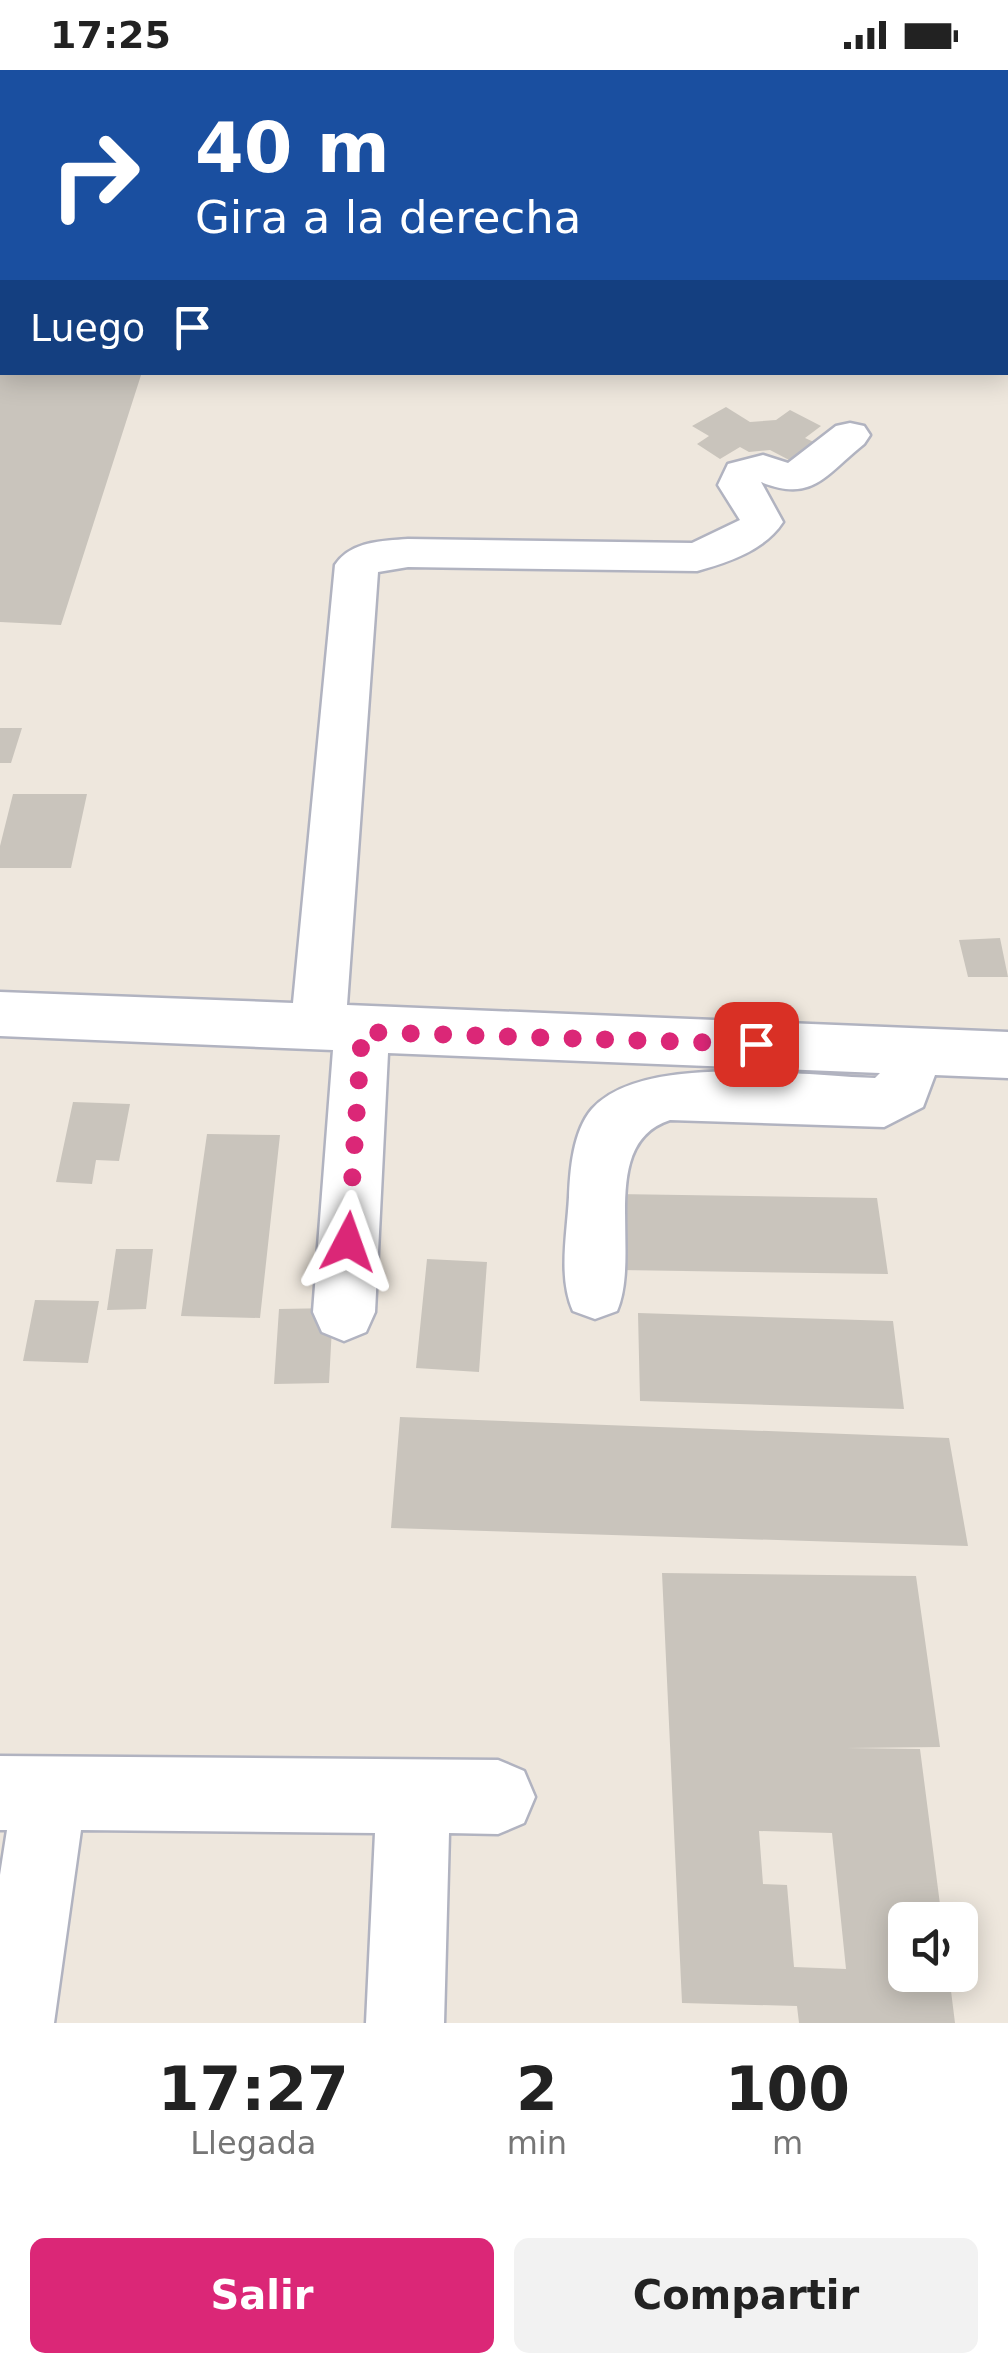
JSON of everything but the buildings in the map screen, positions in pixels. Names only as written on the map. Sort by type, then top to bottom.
[{"type":"street","points":[[344,1312],[340,1030],[357,565],[374,556],[408,553],[697,556],[751,534],[762,522],[739,485],[743,474],[762,468],[793,480],[850,435]]},
{"type":"street","points":[[1,1017],[1008,1055]]},
{"type":"street","points":[[596,1290],[599,1166],[612,1128],[636,1107],[670,1096],[884,1103],[903,1090],[914,1050]]},
{"type":"street","points":[[15,2023],[25,1793],[498,1797]]},
{"type":"street","points":[[405,2023],[413,1796]]},
{"type":"route","points":[[348,1242],[362,1032],[756,1044]]}]
